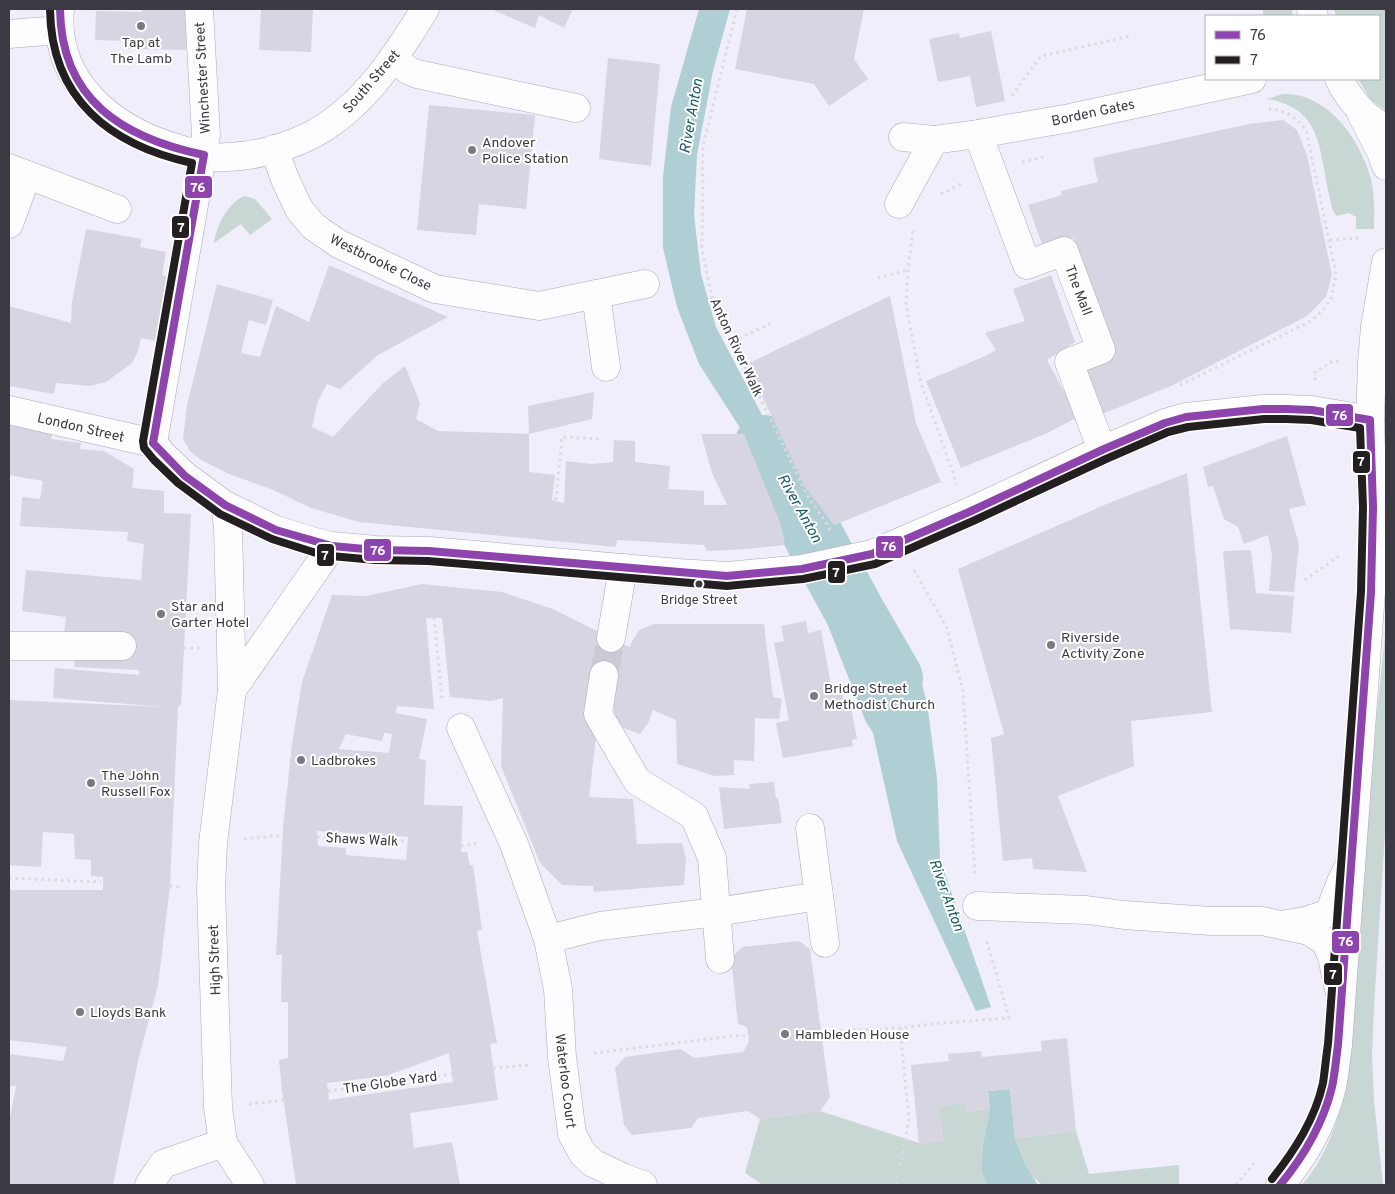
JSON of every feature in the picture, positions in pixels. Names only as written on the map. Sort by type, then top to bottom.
[{"type":"street","name":"Winchester Street","points":[[153,443],[204,155],[206,135],[199,9]]},
{"type":"street","name":"South Street","points":[[59,19],[63,48],[68,65],[76,80],[98,107],[113,119],[147,139],[184,151],[226,158],[274,149],[302,139],[334,121],[363,95],[393,58],[425,9]]},
{"type":"street","points":[[9,34],[59,19]]},
{"type":"street","points":[[393,58],[408,70],[417,74],[576,108]]},
{"type":"street","name":"Borden Gates","points":[[903,137],[934,140],[978,134],[1070,118],[1247,80]]},
{"type":"street","points":[[1340,80],[1360,110],[1386,166]]},
{"type":"street","points":[[1360,110],[1386,129]]},
{"type":"street","name":"The Mall","points":[[978,134],[1027,265],[1064,251],[1101,350],[1069,362],[1102,450]]},
{"type":"street","points":[[906,214],[934,140]]},
{"type":"street","name":"Westbrooke Close","points":[[274,149],[285,179],[300,209],[313,226],[339,244],[435,290],[539,306],[645,284]]},
{"type":"street","points":[[9,224],[18,172],[117,209]]},
{"type":"street","points":[[1280,1185],[1306,1150],[1326,1108],[1332,1086],[1338,1045],[1371,592],[1372,507],[1378,421],[1375,327],[1386,262]]},
{"type":"street","points":[[596,294],[606,367]]},
{"type":"street","points":[[153,443],[185,476],[225,505],[276,530],[332,546],[376,550],[429,551],[727,576],[802,569],[872,554],[1102,450],[1165,423],[1186,417],[1263,409],[1304,410],[1378,421]]},
{"type":"street","name":"London Street","points":[[9,410],[153,443]]},
{"type":"street","name":"High Street","points":[[223,1143],[218,1088],[211,888],[213,843],[232,690],[228,527],[225,505]]},
{"type":"street","name":"High Street","points":[[232,690],[332,546]]},
{"type":"street","points":[[611,638],[623,568]]},
{"type":"street","points":[[9,646],[122,646]]},
{"type":"street","points":[[604,675],[598,714],[637,781],[694,816],[712,858],[720,959]]},
{"type":"street","name":"Waterloo Court","points":[[461,728],[514,844],[548,939],[558,989],[562,1059],[572,1134],[582,1154],[593,1163],[607,1171],[643,1185]]},
{"type":"street","points":[[811,838],[826,943]]},
{"type":"street","points":[[1282,925],[1329,913],[1351,862]]},
{"type":"street","points":[[548,939],[600,926],[716,912],[819,896]]},
{"type":"street","points":[[977,906],[1087,910],[1134,916],[1262,922],[1309,930],[1326,942],[1332,958],[1341,1002]]},
{"type":"street","points":[[149,1185],[163,1164],[223,1143],[250,1185]]},
{"type":"path","name":"Anton River Walk","points":[[737,9],[703,146],[702,249],[712,298],[807,495],[827,524]]},
{"type":"path","points":[[1008,101],[1041,56],[1131,36]]},
{"type":"path","points":[[1172,389],[1311,321],[1324,309],[1331,299],[1336,274],[1306,130],[1298,119],[1282,110],[1266,108]]},
{"type":"path","points":[[933,198],[991,169],[1048,156]]},
{"type":"path","points":[[906,214],[908,270],[906,304],[921,384],[952,472]]},
{"type":"path","points":[[1330,240],[1359,238]]},
{"type":"path","points":[[878,278],[908,270]]},
{"type":"path","points":[[733,341],[772,323]]},
{"type":"path","points":[[1316,372],[1332,361]]},
{"type":"path","points":[[556,500],[562,437],[601,439]]},
{"type":"path","points":[[494,1068],[733,1036],[900,1028],[1009,1018],[977,906],[963,691],[947,628],[899,543]]},
{"type":"path","points":[[1305,580],[1345,552]]},
{"type":"path","points":[[434,618],[442,698],[461,728]]},
{"type":"path","points":[[213,843],[283,835]]},
{"type":"path","name":"Shaws Walk","points":[[317,836],[407,841]]},
{"type":"path","points":[[9,878],[101,882]]},
{"type":"path","points":[[896,1185],[909,1120],[900,1028]]},
{"type":"path","name":"The Globe Yard","points":[[328,1091],[452,1074]]},
{"type":"shaded area","points":[[1263,9],[1292,9],[1293,15],[1263,15]]},
{"type":"shaded area","points":[[1334,9],[1386,9],[1386,111],[1370,99],[1359,80],[1380,80],[1380,15],[1336,15]]},
{"type":"shaded area","points":[[1283,94],[1299,95],[1314,101],[1340,121],[1350,134],[1366,164],[1371,179],[1374,198],[1374,229],[1356,229],[1356,217],[1349,213],[1337,216],[1335,214],[1320,147],[1309,122],[1299,112],[1285,104],[1267,99]]},
{"type":"shaded area","points":[[244,196],[255,199],[272,219],[250,235],[241,224],[214,243],[217,229],[228,209]]},
{"type":"shaded area","points":[[1386,626],[1386,817],[1372,1055],[1374,1101],[1383,1185],[1302,1185],[1318,1163],[1330,1139],[1346,1087],[1377,712]]},
{"type":"shaded area","points":[[965,1103],[966,1111],[990,1109],[983,1145],[981,1170],[987,1185],[763,1185],[745,1173],[760,1119],[820,1111],[919,1143],[943,1141],[939,1106]]},
{"type":"shaded area","points":[[1076,1131],[1089,1174],[1179,1165],[1179,1185],[1042,1185],[1029,1173],[1015,1138]]},
{"type":"water","points":[[699,9],[730,9],[713,71],[697,155],[694,215],[701,274],[716,327],[815,516],[781,525],[744,434],[699,364],[677,307],[663,248],[663,176],[671,107]]},
{"type":"water","points":[[858,605],[914,655],[927,703],[937,779],[940,859],[991,1007],[976,1011],[897,841],[873,733],[865,720],[822,610]]},
{"type":"water","points":[[1010,1089],[1015,1138],[1026,1166],[1038,1185],[987,1185],[981,1170],[983,1145],[990,1109],[988,1091]]},
{"type":"building","name":"Tap at The Lamb","points":[[142,9],[187,9],[186,50],[128,49],[129,41],[95,40],[96,11],[142,12]]},
{"type":"building","points":[[261,9],[313,9],[311,52],[259,50]]},
{"type":"building","points":[[491,9],[573,9],[564,28],[539,15],[535,28]]},
{"type":"building","points":[[747,9],[864,9],[854,59],[868,79],[829,106],[814,84],[735,69]]},
{"type":"building","points":[[991,31],[1005,101],[976,107],[970,76],[938,82],[929,39],[959,33],[960,38]]},
{"type":"building","points":[[608,58],[660,64],[651,166],[599,159]]},
{"type":"building","points":[[429,105],[535,115],[526,209],[479,204],[476,235],[417,230]]},
{"type":"building","points":[[1283,120],[1297,130],[1307,155],[1332,275],[1326,297],[1307,316],[1171,386],[1095,417],[1075,368],[1111,353],[1087,275],[1074,238],[1043,247],[1028,205],[1062,195],[1061,191],[1098,182],[1093,158],[1249,124]]},
{"type":"building","points":[[86,229],[142,239],[140,247],[166,252],[162,275],[167,276],[155,341],[141,338],[138,351],[132,363],[106,382],[90,386],[56,383],[54,394],[9,386],[9,306],[71,323],[72,302]]},
{"type":"building","points":[[329,265],[448,317],[378,355],[340,389],[327,384],[318,401],[312,427],[333,437],[383,383],[405,366],[420,403],[416,419],[438,431],[529,434],[529,472],[555,475],[552,500],[564,503],[566,461],[591,464],[613,462],[614,440],[635,441],[635,462],[670,466],[668,489],[704,491],[704,505],[727,505],[712,473],[701,434],[744,434],[781,525],[785,545],[707,551],[704,545],[617,540],[616,547],[359,522],[311,508],[271,489],[229,474],[201,460],[190,451],[183,439],[187,405],[217,284],[273,300],[266,325],[249,320],[241,353],[260,357],[276,306],[309,322]]},
{"type":"building","points":[[1051,275],[1075,342],[1047,360],[1078,417],[1045,434],[961,468],[926,381],[996,350],[985,333],[1025,321],[1013,289]]},
{"type":"building","points":[[890,296],[916,423],[941,482],[834,525],[805,487],[747,364]]},
{"type":"building","points":[[594,392],[592,419],[529,434],[528,406]]},
{"type":"building","points":[[9,425],[52,433],[51,439],[81,443],[80,449],[104,451],[134,469],[132,488],[164,491],[164,513],[191,514],[181,705],[178,707],[170,886],[158,985],[138,1061],[113,1185],[9,1185],[9,1123],[16,1086],[9,1086],[9,1054],[63,1061],[67,1047],[9,1040],[9,890],[103,890],[103,877],[91,876],[91,860],[75,859],[74,834],[43,832],[41,867],[9,865],[9,700],[165,707],[53,698],[55,668],[139,675],[139,670],[74,667],[75,651],[64,635],[66,617],[22,611],[26,570],[141,580],[144,544],[127,541],[128,532],[20,526],[22,497],[40,499],[43,481],[9,475]]},
{"type":"building","points":[[1287,436],[1306,505],[1289,509],[1299,545],[1294,592],[1269,591],[1272,555],[1268,535],[1244,544],[1238,527],[1224,519],[1213,486],[1208,487],[1203,467]]},
{"type":"building","name":"Riverside Activity Zone","points":[[1187,473],[1212,712],[1131,721],[1134,766],[1058,796],[1087,872],[1033,869],[1032,858],[1003,861],[991,738],[1004,734],[958,569],[1109,503]]},
{"type":"building","points":[[1251,550],[1256,593],[1294,596],[1291,633],[1230,629],[1223,551]]},
{"type":"building","points":[[422,584],[502,592],[553,609],[629,647],[639,630],[654,624],[764,624],[773,697],[782,699],[779,719],[755,718],[754,761],[734,760],[734,775],[715,776],[677,764],[676,720],[653,710],[648,723],[640,734],[618,726],[611,696],[597,728],[589,797],[633,799],[637,844],[682,843],[686,858],[684,885],[594,892],[593,886],[562,885],[540,863],[501,766],[503,698],[491,701],[450,697],[442,618],[426,618],[434,709],[397,706],[396,713],[427,719],[419,759],[426,760],[424,805],[463,806],[461,852],[467,852],[470,865],[473,865],[482,930],[477,931],[497,1043],[490,1044],[498,1100],[410,1113],[414,1148],[452,1142],[460,1185],[296,1185],[279,1060],[288,1058],[288,1002],[281,1002],[282,955],[276,955],[283,828],[292,744],[302,682],[332,595],[366,596]],"holes":[[[384,733],[392,734],[389,753],[339,749],[346,734],[382,741]],[[317,831],[408,837],[406,860],[346,855],[346,848],[318,846]],[[449,1053],[453,1082],[329,1100],[327,1083],[386,1076]]]},
{"type":"building","name":"Bridge Street Methodist Church","points":[[806,621],[808,633],[821,630],[831,685],[840,683],[845,707],[851,708],[857,739],[852,740],[853,746],[783,758],[776,723],[789,720],[774,643],[784,641],[781,626]]},
{"type":"building","points":[[774,782],[782,823],[724,829],[719,787],[750,789],[749,784]]},
{"type":"building","name":"Hambleden House","points":[[799,941],[810,949],[830,1098],[820,1111],[760,1119],[748,1111],[698,1118],[691,1128],[632,1135],[624,1125],[615,1068],[625,1057],[681,1049],[694,1058],[743,1052],[749,1042],[747,1027],[738,1024],[731,958],[742,947]]},
{"type":"building","points":[[1067,1038],[1076,1131],[1015,1138],[1010,1089],[988,1091],[990,1109],[966,1111],[965,1103],[939,1106],[943,1141],[919,1144],[911,1065],[949,1061],[948,1054],[981,1051],[982,1057],[1042,1051],[1041,1041]]},
{"type":"waterway","name":"River Anton","points":[[764,445],[893,678]]},
{"type":"tunnel","points":[[604,675],[611,638]]},
{"type":"transit line","name":"7","points":[[50,9],[53,41],[61,68],[74,93],[91,113],[111,130],[135,144],[162,155],[192,163],[143,441],[144,448],[178,483],[220,514],[272,539],[331,556],[375,560],[428,561],[727,586],[803,579],[875,564],[1168,432],[1188,427],[1264,419],[1311,420],[1360,428],[1363,507],[1361,592],[1328,1044],[1323,1083],[1315,1109],[1289,1157],[1272,1179]]},
{"type":"transit line","name":"76","points":[[60,9],[63,41],[72,68],[85,91],[102,110],[123,125],[147,138],[175,148],[204,155],[153,443],[185,476],[225,505],[276,530],[332,546],[376,550],[429,551],[727,576],[802,569],[872,554],[969,512],[1102,450],[1165,423],[1186,417],[1263,409],[1286,409],[1312,410],[1370,420],[1373,507],[1371,592],[1335,1071],[1328,1101],[1318,1127],[1305,1151],[1280,1185]]},
{"type":"place","name":"Tap at The Lamb","points":[[141,26]]},
{"type":"place","name":"Andover Police Station","points":[[472,150]]},
{"type":"place","name":"Bridge Street","points":[[699,584]]},
{"type":"place","name":"Star and Garter Hotel","points":[[161,614]]},
{"type":"place","name":"Riverside Activity Zone","points":[[1051,645]]},
{"type":"place","name":"Bridge Street Methodist Church","points":[[814,696]]},
{"type":"place","name":"Ladbrokes","points":[[301,760]]},
{"type":"place","name":"The John Russell Fox","points":[[91,783]]},
{"type":"place","name":"Lloyds Bank","points":[[80,1012]]},
{"type":"place","name":"Hambleden House","points":[[785,1034]]}]
